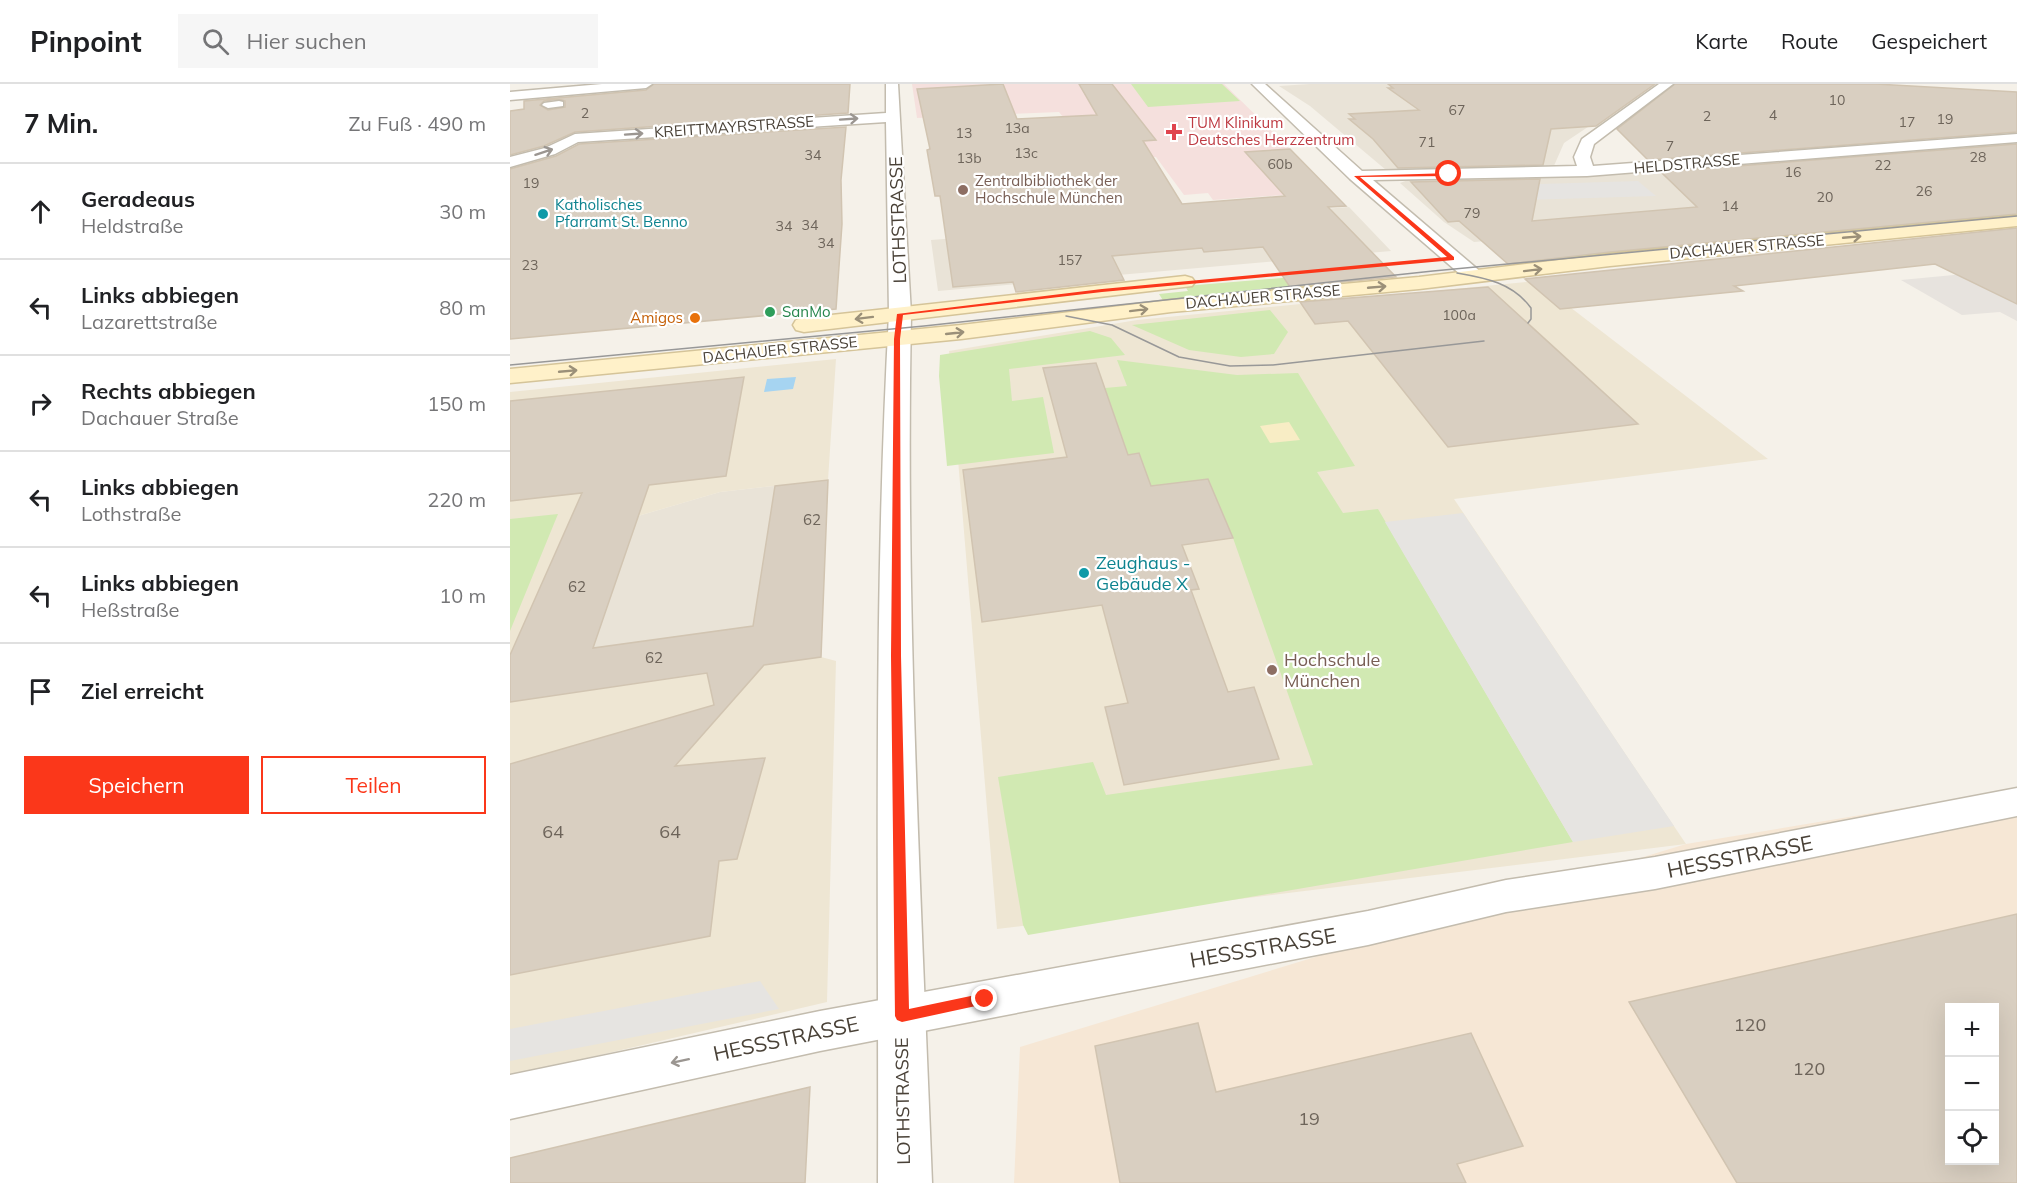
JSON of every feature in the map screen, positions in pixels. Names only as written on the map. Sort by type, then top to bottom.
[{"type":"main road","name":"DACHAUER STRASSE","points":[[1519,252],[2017,207]]},
{"type":"main road","name":"DACHAUER STRASSE","points":[[510,376],[897,339],[1171,306],[1474,277],[1610,260],[2017,221]]},
{"type":"main road","points":[[1430,260],[1480,256]]},
{"type":"main road","name":"DACHAUER STRASSE","points":[[783,327],[1209,280]]},
{"type":"street","points":[[510,96],[555,100],[646,84]]},
{"type":"street","name":"LOTHSTRASSE","points":[[892,84],[900,314],[897,339],[896,682],[905,1183]]},
{"type":"street","points":[[1258,84],[1356,176],[1474,277]]},
{"type":"street","points":[[1587,171],[1582,157],[1587,142],[1667,84]]},
{"type":"street","points":[[510,162],[550,151],[567,129],[555,100]]},
{"type":"street","name":"KREITTMAYRSTRASSE","points":[[567,129],[893,117]]},
{"type":"street","name":"HELDSTRASSE","points":[[1356,176],[1587,171],[2017,138]]},
{"type":"street","name":"HESSSTRASSE","points":[[510,1097],[820,1031],[1368,928],[1506,896],[1655,873],[2017,802]]},
{"type":"shaded area","name":"TUM Klinikum Deutsches Herzzentrum","points":[[912,84],[1224,84],[1290,149],[1246,152],[1284,195],[1213,200],[1208,193],[1184,195],[1156,157],[1097,160],[1059,112],[917,118]]},
{"type":"shaded area","points":[[1310,84],[1652,84],[1564,143],[1553,168],[1393,171],[1386,170],[1310,106],[1279,86]]},
{"type":"shaded area","points":[[2017,143],[2017,194],[1474,242],[1444,222],[1400,183],[1408,180],[1627,174]]},
{"type":"shaded area","points":[[1638,181],[1656,196],[1492,201],[1479,186]]},
{"type":"shaded area","points":[[1349,207],[1391,251],[938,291],[931,240]]},
{"type":"shaded area","points":[[2017,269],[2017,321],[2000,312],[1962,315],[1901,280]]},
{"type":"shaded area","name":"Hochschule München","points":[[1536,281],[1768,459],[1454,499],[1686,844],[997,929],[949,351],[1137,320]]},
{"type":"shaded area","points":[[836,359],[828,480],[720,492],[638,516],[510,655],[510,392]]},
{"type":"shaded area","points":[[828,480],[821,657],[510,702],[510,655],[568,524],[638,516],[720,492]]},
{"type":"shaded area","points":[[1463,513],[1674,826],[1573,842],[1385,522]]},
{"type":"shaded area","points":[[821,657],[836,661],[827,1002],[510,1076],[510,702]]},
{"type":"shaded area","points":[[2017,789],[2017,1183],[1014,1183],[1020,1047],[1686,844]]},
{"type":"shaded area","points":[[760,981],[779,1009],[510,1061],[510,1029]]},
{"type":"green space","points":[[1131,84],[1222,84],[1240,101],[1148,107]]},
{"type":"green space","points":[[2017,211],[2017,217],[1532,265],[1513,264],[1506,258]]},
{"type":"green space","points":[[1355,272],[1364,280],[1164,302],[1159,294],[1188,291],[1185,286]]},
{"type":"green space","points":[[1270,310],[1288,332],[1274,354],[1241,357],[1189,350],[1132,325]]},
{"type":"green space","points":[[1090,331],[1111,338],[1125,355],[1009,369],[1012,401],[1043,397],[1054,453],[947,466],[939,376],[940,355]]},
{"type":"green space","points":[[1117,360],[1237,375],[1298,373],[1355,466],[1317,472],[1343,513],[1378,509],[1573,842],[1028,935],[1023,925],[998,777],[1093,762],[1106,795],[1313,765],[1233,538],[1208,480],[1144,487],[1138,453],[1128,455],[1105,388],[1127,386]]},
{"type":"green space","points":[[558,514],[510,631],[510,519]]},
{"type":"sand","points":[[1289,422],[1300,440],[1270,443],[1260,426]]},
{"type":"water","points":[[796,377],[793,389],[764,392],[767,379]]},
{"type":"building","points":[[654,84],[850,84],[848,113],[575,132],[544,146],[510,155],[510,111],[524,109],[524,101],[646,90]],"holes":[[[559,99],[565,101],[565,107],[548,110],[540,105],[544,101]]]},
{"type":"building","points":[[1003,84],[1017,119],[1097,115],[1079,84],[1112,84],[1156,140],[1143,141],[1182,204],[1285,196],[1245,152],[1290,149],[1346,206],[1328,207],[1396,277],[1290,287],[1263,247],[1204,252],[1202,248],[1112,256],[1124,280],[1016,292],[1013,282],[953,287],[940,196],[935,196],[927,150],[930,149],[917,89]]},
{"type":"building","points":[[1388,84],[1655,84],[1596,126],[1551,129],[1543,165],[1398,168],[1373,139],[1349,119],[1355,119],[1349,114],[1419,110],[1388,88],[1393,88]]},
{"type":"building","points":[[1675,84],[1876,84],[2017,92],[2017,132],[1648,160],[1617,129]]},
{"type":"building","points":[[846,127],[841,180],[842,224],[836,309],[510,339],[510,169],[556,156],[579,144]]},
{"type":"building","points":[[2017,144],[2017,214],[1610,252],[1508,264],[1459,221],[1448,222],[1411,182],[1540,179],[1532,221],[1697,207],[1661,172]]},
{"type":"building","points":[[2017,228],[2017,304],[1935,264],[1734,286],[1743,291],[1560,309],[1525,279]]},
{"type":"building","points":[[1488,287],[1638,424],[1448,447],[1348,321],[1315,324],[1300,302]]},
{"type":"building","name":"Zeughaus - Gebäude X","points":[[1096,363],[1128,455],[1139,453],[1151,486],[1208,479],[1233,538],[1182,545],[1199,589],[1191,590],[1228,692],[1254,687],[1279,759],[1124,785],[1105,707],[1128,703],[1102,605],[982,622],[963,470],[1067,457],[1043,368]]},
{"type":"building","points":[[744,377],[726,476],[649,485],[593,648],[753,626],[775,486],[828,480],[821,657],[764,665],[675,766],[765,758],[737,859],[719,861],[710,936],[510,975],[510,764],[714,705],[707,673],[510,702],[510,655],[582,493],[510,501],[510,401]]},
{"type":"building","points":[[2017,914],[2017,1183],[1737,1183],[1629,1002]]},
{"type":"building","points":[[1198,1023],[1216,1092],[1471,1033],[1523,1146],[1457,1164],[1466,1183],[1120,1183],[1095,1046]]},
{"type":"building","points":[[810,1087],[805,1183],[510,1183],[510,1158]]},
{"type":"tram line","points":[[510,365],[924,326],[1433,271],[2017,216]]},
{"type":"tram line","points":[[1457,273],[1498,283],[1516,293],[1531,308],[1531,319],[1528,323]]},
{"type":"tram line","points":[[1066,316],[1112,325],[1179,357],[1230,366],[1273,365],[1484,341]]},
{"type":"place","name":"TUM Klinikum Deutsches Herzzentrum","points":[[1174,132]]},
{"type":"place","name":"Zentralbibliothek der Hochschule München","points":[[963,190]]},
{"type":"place","name":"Katholisches Pfarramt St. Benno","points":[[543,214]]},
{"type":"place","name":"SanMo","points":[[770,312]]},
{"type":"place","name":"Amigos","points":[[695,318]]},
{"type":"place","name":"Zeughaus - Gebäude X","points":[[1084,573]]},
{"type":"place","name":"Hochschule München","points":[[1272,670]]},
{"type":"route","points":[[985,999],[902,1016],[896,656],[897,339],[900,314],[1102,290],[1452,258],[1356,176],[1449,174]]}]
